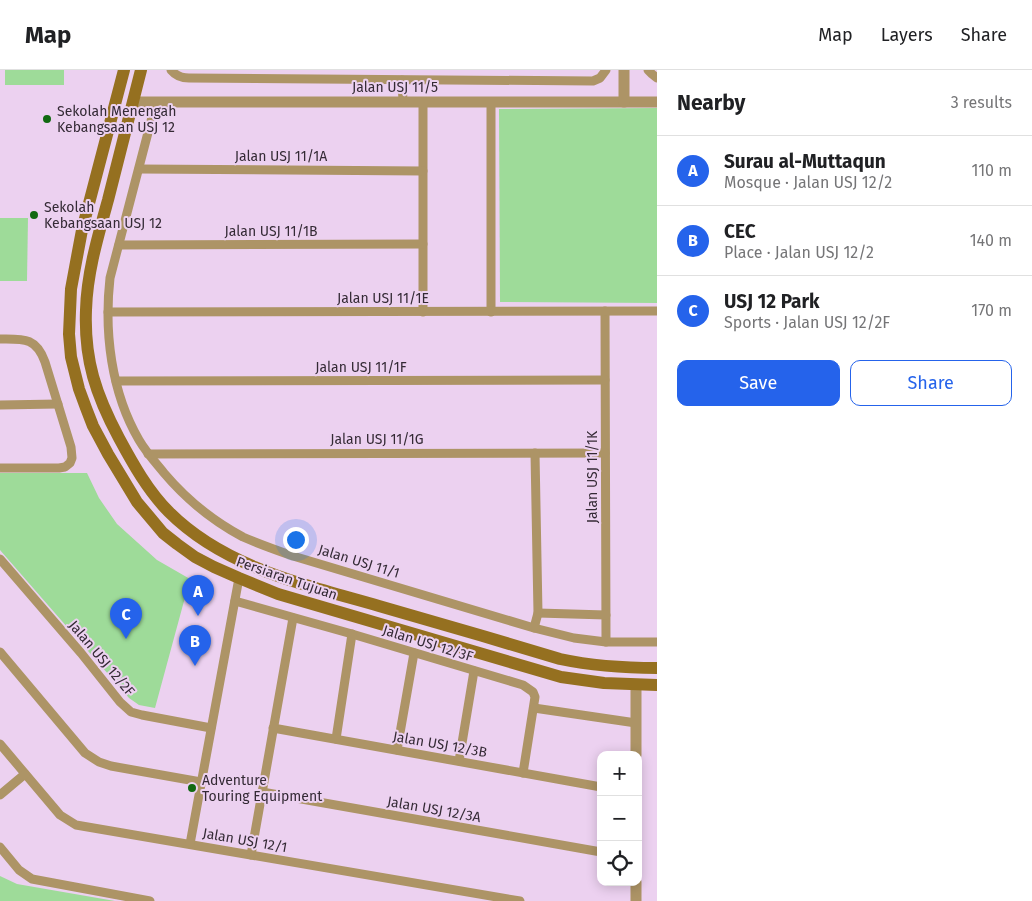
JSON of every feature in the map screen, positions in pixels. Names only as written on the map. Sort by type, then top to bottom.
[{"type":"main road","name":"Persiaran Tujuan","points":[[124,70],[82,230],[70,289],[69,334],[71,357],[79,389],[108,454],[136,502],[163,532],[195,557],[278,594],[561,677],[604,683],[657,685]]},
{"type":"main road","name":"Persiaran Tujuan","points":[[141,70],[99,234],[87,291],[86,334],[92,374],[109,419],[135,466],[168,512],[200,538],[220,550],[241,561],[305,584],[560,659],[616,668],[657,668]]},
{"type":"main road","points":[[94,426],[98,418],[109,419]]},
{"type":"street","points":[[171,70],[175,75],[182,78],[593,81],[600,78],[606,70]]},
{"type":"street","points":[[624,70],[624,102]]},
{"type":"street","points":[[648,70],[657,78]]},
{"type":"street","points":[[402,80],[402,102]]},
{"type":"street","name":"Jalan USJ 11/5","points":[[133,102],[657,102]]},
{"type":"street","name":"Jalan USJ 11/1","points":[[156,102],[110,278],[108,312],[110,348],[121,399],[138,439],[173,484],[187,498],[218,522],[263,546],[293,556],[534,628],[574,638],[606,642],[657,642]]},
{"type":"street","points":[[422,102],[423,312]]},
{"type":"street","points":[[490,102],[490,312]]},
{"type":"street","name":"Jalan USJ 11/1A","points":[[139,169],[423,171]]},
{"type":"street","name":"Jalan USJ 11/1B","points":[[119,245],[423,244]]},
{"type":"street","name":"Jalan USJ 11/1E","points":[[108,312],[657,311]]},
{"type":"street","name":"Jalan USJ 11/1K","points":[[605,312],[606,642]]},
{"type":"street","points":[[0,339],[22,340],[35,344],[43,356],[72,452],[70,463],[65,467],[0,468]]},
{"type":"street","name":"Jalan USJ 11/1F","points":[[116,381],[605,380]]},
{"type":"street","points":[[0,405],[58,404]]},
{"type":"street","points":[[534,628],[538,612],[535,453]]},
{"type":"street","name":"Jalan USJ 11/1G","points":[[148,454],[605,453]]},
{"type":"street","name":"Jalan USJ 12/2F","points":[[0,559],[81,653],[120,702],[131,712],[211,728]]},
{"type":"street","points":[[190,844],[239,578]]},
{"type":"street","name":"Jalan USJ 12/3F","points":[[235,601],[352,634],[529,688],[535,697],[523,773]]},
{"type":"street","points":[[538,612],[606,615]]},
{"type":"street","points":[[251,855],[293,618]]},
{"type":"street","points":[[336,739],[352,634]]},
{"type":"street","points":[[0,652],[91,758],[111,766],[202,782]]},
{"type":"street","points":[[397,750],[414,653]]},
{"type":"street","points":[[459,761],[474,671]]},
{"type":"street","points":[[636,685],[636,751]]},
{"type":"street","points":[[534,708],[636,723]]},
{"type":"street","name":"Jalan USJ 12/3B","points":[[274,728],[597,786]]},
{"type":"street","name":"Jalan USJ 12/1","points":[[0,744],[60,815],[76,824],[520,901]]},
{"type":"street","points":[[0,795],[25,774]]},
{"type":"street","name":"Jalan USJ 12/3A","points":[[262,792],[597,851]]},
{"type":"street","points":[[0,847],[26,876],[32,879],[150,901]]},
{"type":"street","points":[[636,886],[636,901]]},
{"type":"green space","points":[[5,70],[64,70],[64,85],[5,85]]},
{"type":"green space","points":[[657,108],[657,303],[500,302],[499,109]]},
{"type":"green space","points":[[0,218],[28,218],[27,281],[0,281]]},
{"type":"green space","points":[[0,473],[87,473],[99,498],[117,524],[157,560],[190,579],[155,708],[139,705],[129,698],[0,550]]},
{"type":"green space","points":[[0,876],[17,884],[115,901],[0,901]]},
{"type":"place","name":"Sekolah Menengah Kebangsaan USJ 12","points":[[47,119]]},
{"type":"place","name":"Sekolah Kebangsaan USJ 12","points":[[34,215]]},
{"type":"place","name":"Surau al-Muttaqun","points":[[198,616]]},
{"type":"place","name":"USJ 12 Park","points":[[126,639]]},
{"type":"place","name":"CEC","points":[[195,666]]},
{"type":"place","name":"Adventure Touring Equipment","points":[[192,788]]}]
